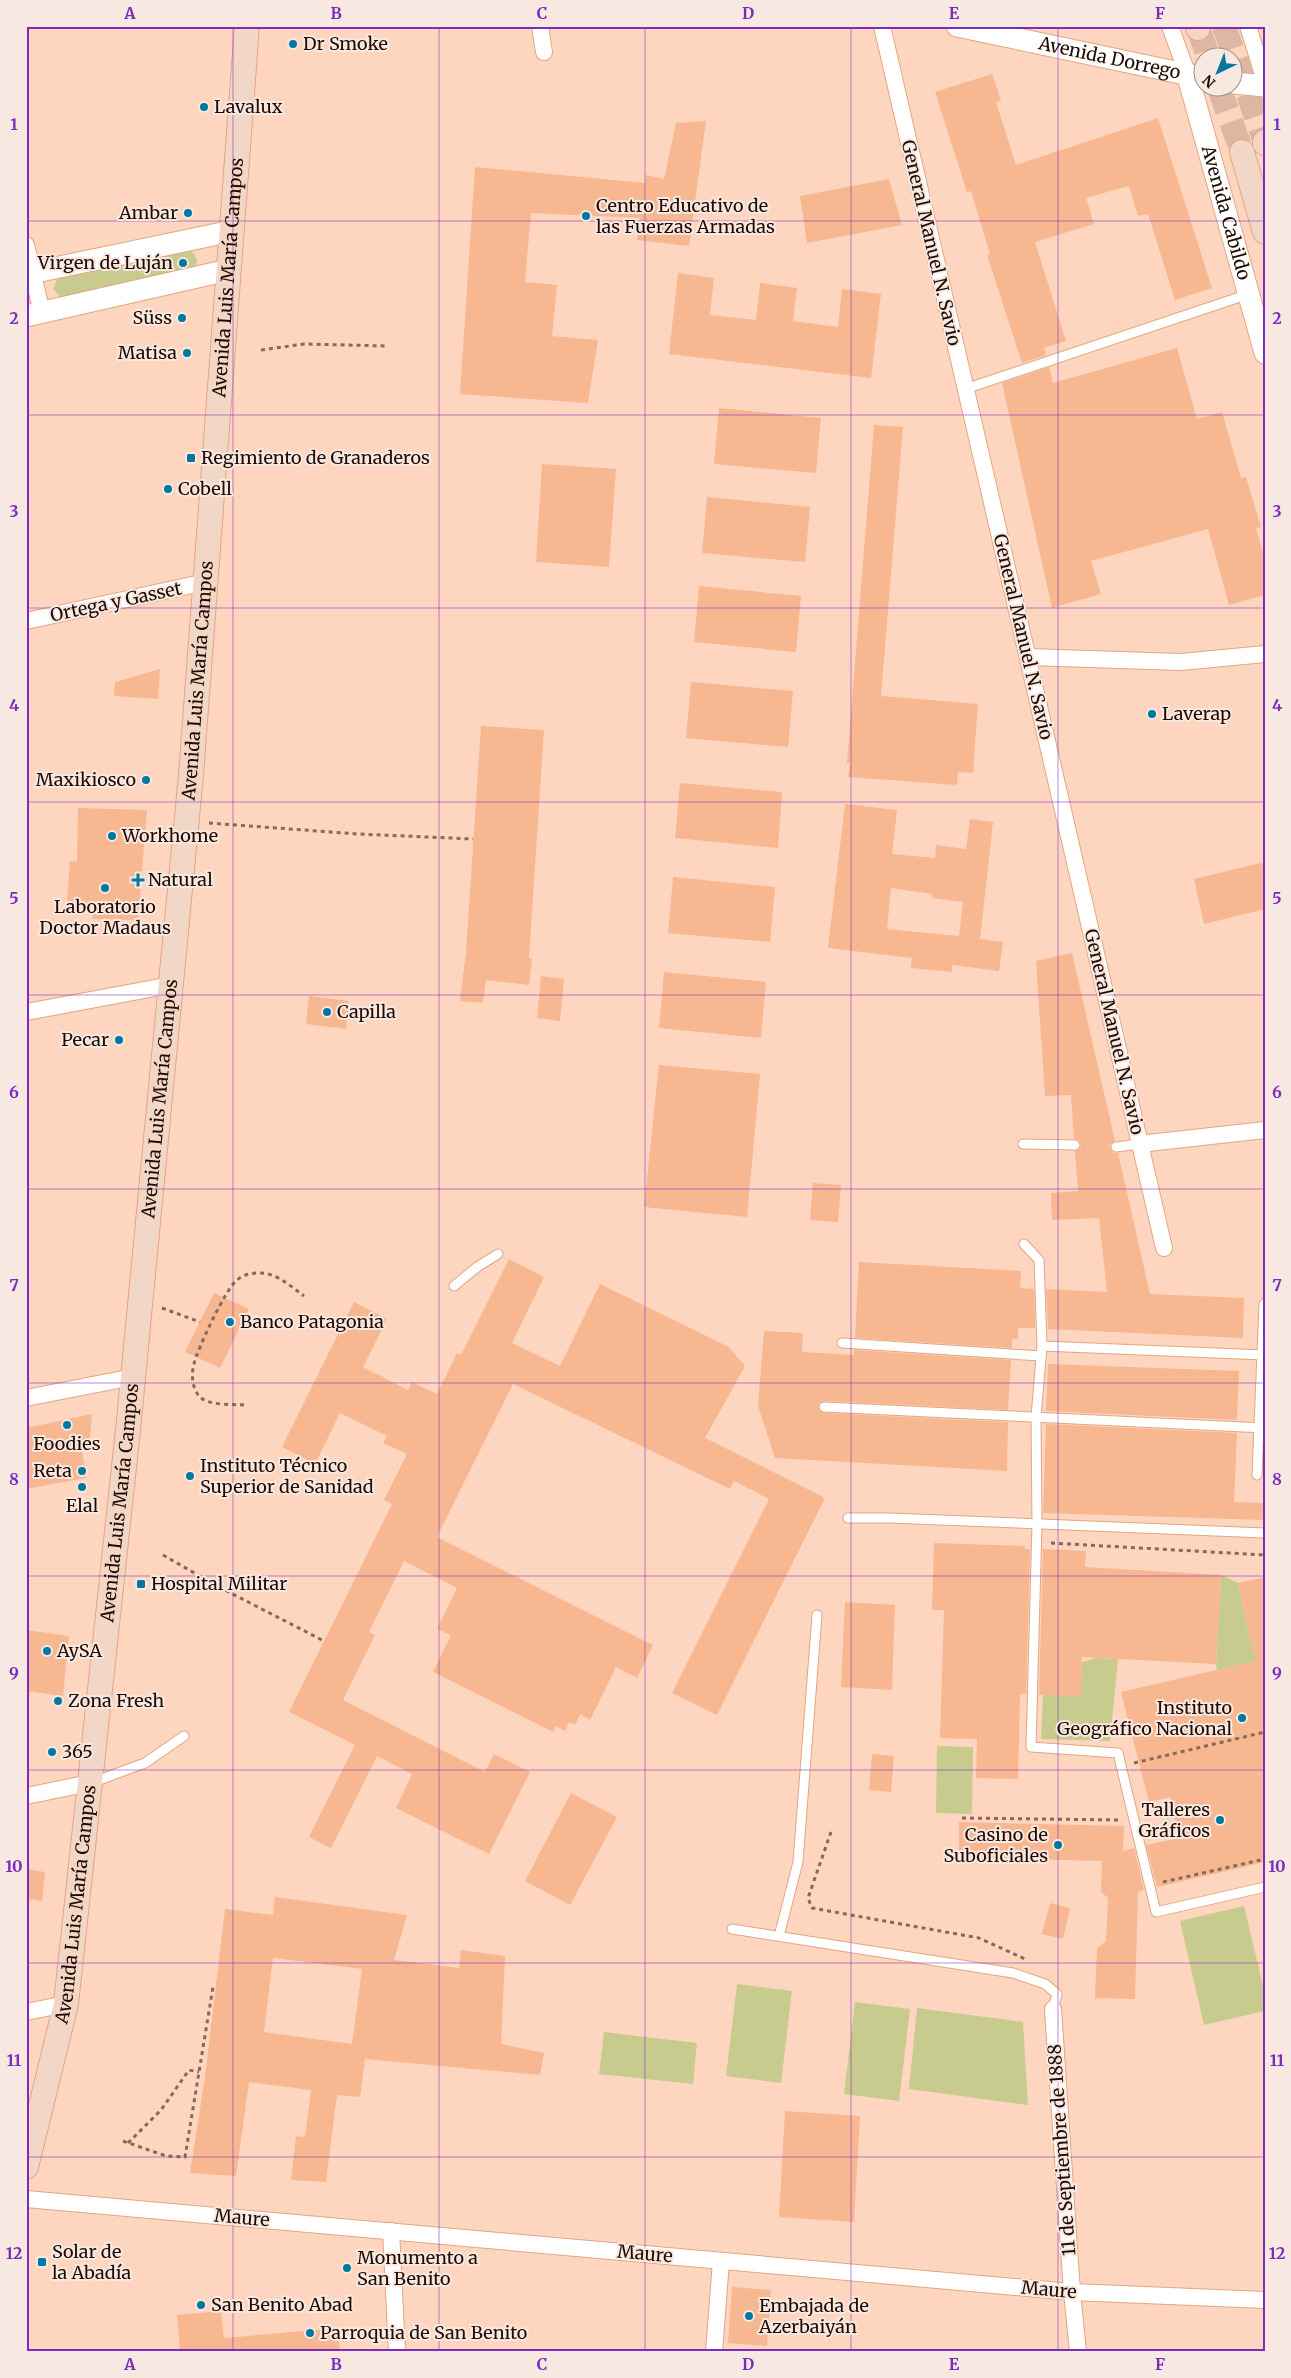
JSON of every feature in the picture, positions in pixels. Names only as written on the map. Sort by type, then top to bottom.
[{"type":"main road","name":"Avenida Luis María Campos","points":[[26,2167],[66,2004],[133,1378],[186,823],[248,26]]},
{"type":"main road","points":[[1242,152],[1265,232]]},
{"type":"street","points":[[540,26],[544,52]]},
{"type":"street","name":"General Manuel N. Savio","points":[[882,26],[1164,1248]]},
{"type":"street","name":"Avenida Dorrego","points":[[957,26],[1194,75]]},
{"type":"street","points":[[1170,26],[1194,73]]},
{"type":"street","points":[[1248,26],[1265,81]]},
{"type":"street","points":[[1244,84],[1265,86]]},
{"type":"street","name":"Avenida Cabildo","points":[[1201,98],[1265,353]]},
{"type":"street","points":[[29,273],[232,231]]},
{"type":"street","points":[[26,244],[34,315],[228,270]]},
{"type":"street","name":"Ortega y Gasset","points":[[26,621],[206,582]]},
{"type":"street","points":[[1028,657],[1181,662],[1265,654]]},
{"type":"street","points":[[26,1012],[171,985]]},
{"type":"street","points":[[1139,1144],[1265,1130]]},
{"type":"street","points":[[26,1398],[133,1378]]},
{"type":"street","points":[[26,1796],[90,1783]]},
{"type":"street","points":[[26,2012],[66,2004]]},
{"type":"street","name":"11 de Septiembre de 1888","points":[[1053,2009],[1072,2292],[1078,2352]]},
{"type":"street","name":"Maure","points":[[26,2199],[1072,2292],[1265,2300]]},
{"type":"street","points":[[391,2232],[397,2352]]},
{"type":"street","points":[[714,2352],[721,2261]]},
{"type":"lane","points":[[965,389],[1249,294]]},
{"type":"lane","points":[[1023,1144],[1075,1145]]},
{"type":"lane","points":[[1116,1147],[1139,1144]]},
{"type":"lane","points":[[1024,1244],[1039,1260],[1042,1346],[1036,1417],[1037,1542],[1031,1747],[1118,1753],[1156,1912],[1265,1886]]},
{"type":"lane","points":[[454,1286],[477,1267],[498,1254]]},
{"type":"lane","points":[[1257,1475],[1262,1428],[1264,1304]]},
{"type":"lane","points":[[842,1343],[1041,1356]]},
{"type":"lane","points":[[1042,1346],[1264,1355]]},
{"type":"lane","points":[[824,1407],[1262,1428]]},
{"type":"lane","points":[[848,1518],[890,1518],[1265,1533]]},
{"type":"lane","points":[[779,1936],[798,1862],[817,1615]]},
{"type":"lane","points":[[90,1783],[145,1763],[184,1736]]},
{"type":"lane","points":[[732,1929],[1013,1973],[1045,1984],[1057,1994],[1053,2009]]},
{"type":"path","points":[[261,350],[304,344],[388,346]]},
{"type":"path","points":[[186,823],[224,823],[358,834],[473,839]]},
{"type":"path","points":[[244,1405],[208,1401],[200,1397],[194,1386],[192,1375],[196,1357],[224,1297],[236,1280],[247,1274],[257,1273],[275,1276],[304,1296]]},
{"type":"path","points":[[140,1299],[200,1322]]},
{"type":"path","points":[[1037,1542],[1265,1555]]},
{"type":"path","points":[[163,1556],[324,1641]]},
{"type":"path","points":[[1121,1766],[1265,1732]]},
{"type":"path","points":[[962,1818],[1134,1820]]},
{"type":"path","points":[[831,1832],[808,1898],[812,1908],[979,1938],[1031,1963]]},
{"type":"path","points":[[1161,1872],[1164,1882],[1265,1858]]},
{"type":"path","points":[[123,2141],[166,2156],[185,2157],[213,1987]]},
{"type":"path","points":[[128,2143],[160,2110],[189,2070],[199,2072]]},
{"type":"green space","points":[[187,248],[197,259],[196,267],[62,299],[53,289],[58,277]]},
{"type":"green space","points":[[1221,1575],[1238,1583],[1250,1639],[1265,1659],[1217,1670],[1216,1665]]},
{"type":"green space","points":[[1096,1658],[1118,1659],[1110,1741],[1041,1739],[1043,1695],[1080,1696],[1082,1662]]},
{"type":"green space","points":[[937,1746],[973,1747],[972,1814],[936,1813]]},
{"type":"green space","points":[[1244,1906],[1265,1994],[1265,2011],[1204,2025],[1180,1921]]},
{"type":"green space","points":[[737,1984],[792,1991],[781,2083],[726,2076]]},
{"type":"green space","points":[[855,2002],[910,2009],[899,2101],[844,2094]]},
{"type":"green space","points":[[917,2008],[1023,2022],[1028,2105],[909,2089]]},
{"type":"green space","points":[[604,2032],[697,2043],[693,2084],[599,2074]]},
{"type":"building","points":[[992,74],[1001,100],[996,102],[1016,165],[1158,118],[1212,288],[1175,300],[1148,214],[1138,216],[1129,186],[1086,198],[1094,224],[1035,242],[1066,341],[1044,348],[1046,355],[1022,363],[987,255],[990,254],[971,191],[967,192],[935,92]]},
{"type":"building","points":[[706,121],[689,246],[637,240],[640,218],[531,213],[525,282],[557,285],[552,336],[598,340],[588,403],[460,394],[475,167],[645,183],[646,175],[664,179],[676,123]]},
{"type":"building","points":[[889,179],[902,225],[807,243],[800,196]]},
{"type":"building","points":[[678,273],[714,278],[710,315],[756,320],[760,283],[797,288],[793,321],[838,327],[842,289],[881,294],[871,378],[669,354]]},
{"type":"building","points":[[1177,348],[1197,419],[1222,412],[1241,478],[1246,477],[1261,527],[1256,528],[1265,560],[1265,595],[1229,605],[1208,529],[1091,561],[1101,594],[1052,608],[1002,383],[1049,367],[1053,383]]},
{"type":"building","points":[[719,408],[821,418],[816,473],[714,464]]},
{"type":"building","points":[[874,425],[903,427],[881,696],[978,704],[973,773],[958,772],[957,785],[848,777],[850,763],[847,763]]},
{"type":"building","points":[[542,464],[616,469],[609,567],[536,562]]},
{"type":"building","points":[[707,497],[810,507],[805,562],[702,553]]},
{"type":"building","points":[[699,586],[801,596],[796,652],[694,642]]},
{"type":"building","points":[[160,669],[158,699],[114,696],[115,682]]},
{"type":"building","points":[[691,682],[793,691],[788,747],[686,738]]},
{"type":"building","points":[[481,726],[544,730],[529,958],[532,959],[529,985],[486,980],[483,1003],[460,1001],[466,952]]},
{"type":"building","points":[[680,783],[782,792],[778,848],[675,838]]},
{"type":"building","points":[[845,804],[897,810],[892,854],[935,858],[936,845],[966,849],[970,819],[993,822],[980,939],[1003,942],[999,971],[952,965],[952,972],[911,968],[912,958],[828,948]],"holes":[[[891,888],[932,894],[932,898],[963,902],[959,936],[887,929]]]},
{"type":"building","points":[[78,808],[147,810],[138,920],[92,919],[94,904],[67,903],[70,861],[77,862]]},
{"type":"building","points":[[1265,862],[1265,909],[1204,924],[1194,879]]},
{"type":"building","points":[[673,877],[775,887],[770,942],[668,933]]},
{"type":"building","points":[[1072,953],[1115,1141],[1110,1144],[1110,1148],[1113,1153],[1118,1153],[1150,1294],[1244,1298],[1243,1338],[1048,1329],[1046,1289],[1107,1292],[1099,1218],[1052,1220],[1051,1193],[1078,1191],[1075,1151],[1080,1149],[1081,1145],[1079,1140],[1074,1139],[1071,1095],[1045,1096],[1036,961]]},
{"type":"building","points":[[664,972],[766,982],[761,1038],[659,1028]]},
{"type":"building","points":[[541,976],[564,979],[560,1021],[537,1018]]},
{"type":"building","name":"Capilla","points":[[309,996],[349,1001],[346,1029],[306,1024]]},
{"type":"building","points":[[659,1065],[760,1074],[747,1217],[644,1207]]},
{"type":"building","points":[[813,1183],[841,1185],[838,1222],[810,1220]]},
{"type":"building","points":[[509,1259],[544,1277],[512,1343],[560,1366],[600,1284],[729,1347],[745,1366],[705,1438],[825,1498],[717,1715],[672,1693],[769,1499],[734,1481],[730,1489],[513,1384],[437,1537],[653,1645],[637,1678],[616,1667],[590,1720],[580,1714],[575,1725],[569,1722],[565,1731],[556,1726],[553,1732],[433,1672],[451,1635],[437,1629],[457,1588],[404,1561],[369,1632],[375,1635],[343,1700],[485,1772],[494,1754],[530,1772],[489,1854],[396,1808],[412,1774],[377,1756],[331,1848],[309,1837],[355,1745],[289,1712],[392,1504],[384,1500],[407,1454],[383,1443],[387,1436],[340,1413],[315,1464],[282,1447],[354,1302],[387,1319],[363,1367],[408,1390],[412,1382],[437,1394],[457,1353],[461,1355]]},
{"type":"building","points":[[859,1262],[1021,1271],[1020,1288],[1034,1289],[1035,1328],[1018,1328],[1018,1339],[1012,1339],[1012,1348],[855,1338]]},
{"type":"building","points":[[214,1293],[249,1309],[220,1368],[185,1352]]},
{"type":"building","points":[[764,1331],[803,1333],[802,1352],[854,1355],[854,1350],[1011,1360],[1008,1410],[824,1401],[819,1403],[818,1407],[824,1413],[1008,1422],[1007,1471],[775,1458],[758,1406]]},
{"type":"building","points":[[1048,1364],[1239,1371],[1237,1420],[1046,1411]]},
{"type":"building","points":[[92,1414],[89,1448],[82,1450],[86,1478],[26,1489],[26,1428]]},
{"type":"building","points":[[1046,1424],[1237,1433],[1234,1502],[1265,1503],[1265,1520],[1043,1513]]},
{"type":"building","points":[[934,1543],[1025,1546],[1025,1549],[1030,1549],[1026,1694],[1020,1694],[1018,1779],[976,1778],[977,1739],[940,1738],[944,1610],[932,1610]]},
{"type":"building","points":[[1043,1549],[1086,1551],[1085,1567],[1221,1575],[1216,1664],[1082,1657],[1081,1696],[1039,1695]]},
{"type":"building","points":[[1265,1577],[1265,1862],[1157,1887],[1146,1845],[1179,1838],[1170,1797],[1149,1802],[1121,1692],[1255,1661],[1238,1583]]},
{"type":"building","points":[[845,1602],[895,1605],[892,1690],[841,1687]]},
{"type":"building","name":"AySA","points":[[26,1630],[69,1636],[63,1696],[26,1691]]},
{"type":"building","points":[[872,1754],[894,1756],[891,1792],[869,1790]]},
{"type":"building","points":[[571,1793],[617,1817],[570,1905],[525,1881]]},
{"type":"building","points":[[959,1822],[1124,1826],[1123,1851],[1134,1848],[1144,1890],[1138,1892],[1135,1999],[1095,1998],[1097,1948],[1106,1941],[1108,1898],[1101,1892],[1102,1861],[992,1858],[992,1852],[959,1851]]},
{"type":"building","points":[[26,1869],[45,1872],[42,1901],[26,1899]]},
{"type":"building","points":[[275,1897],[407,1915],[394,1960],[459,1968],[461,1950],[505,1956],[501,2044],[544,2053],[540,2075],[365,2059],[360,2097],[337,2095],[326,2182],[291,2180],[296,2136],[305,2137],[311,2090],[249,2082],[236,2176],[190,2173],[205,2077],[225,1909],[273,1915]],"holes":[[[273,1958],[362,1969],[352,2044],[264,2032]]]},
{"type":"building","points":[[1050,1903],[1070,1908],[1063,1939],[1042,1934]]},
{"type":"building","points":[[785,2111],[860,2116],[854,2222],[779,2217]]},
{"type":"building","name":"Embajada de Azerbaiyán","points":[[732,2287],[771,2290],[767,2346],[728,2343]]},
{"type":"building","name":"Parroquia de San Benito","points":[[221,2311],[224,2338],[338,2328],[340,2352],[180,2352],[177,2315]]},
{"type":"tunnel","points":[[1224,26],[1265,142]]},
{"type":"tunnel","points":[[1198,28],[1205,48]]},
{"type":"tunnel","points":[[1223,98],[1242,152]]},
{"type":"place","name":"Dr Smoke","points":[[293,44]]},
{"type":"place","name":"Lavalux","points":[[204,107]]},
{"type":"place","name":"Ambar","points":[[188,213]]},
{"type":"place","name":"Centro Educativo de las Fuerzas Armadas","points":[[586,216]]},
{"type":"place","name":"Virgen de Luján","points":[[183,263]]},
{"type":"place","name":"Süss","points":[[182,318]]},
{"type":"place","name":"Matisa","points":[[187,353]]},
{"type":"place","name":"Regimiento de Granaderos","points":[[191,458]]},
{"type":"place","name":"Cobell","points":[[168,489]]},
{"type":"place","name":"Laverap","points":[[1152,714]]},
{"type":"place","name":"Maxikiosco","points":[[146,780]]},
{"type":"place","name":"Workhome","points":[[112,836]]},
{"type":"place","name":"Natural","points":[[138,880]]},
{"type":"place","name":"Laboratorio Doctor Madaus","points":[[105,888]]},
{"type":"place","name":"Capilla","points":[[327,1012]]},
{"type":"place","name":"Pecar","points":[[119,1040]]},
{"type":"place","name":"Banco Patagonia","points":[[230,1322]]},
{"type":"place","name":"Foodies","points":[[67,1425]]},
{"type":"place","name":"Reta","points":[[82,1471]]},
{"type":"place","name":"Instituto Técnico Superior de Sanidad","points":[[190,1476]]},
{"type":"place","name":"Elal","points":[[82,1487]]},
{"type":"place","name":"Hospital Militar","points":[[141,1584]]},
{"type":"place","name":"AySA","points":[[47,1651]]},
{"type":"place","name":"Zona Fresh","points":[[58,1701]]},
{"type":"place","name":"Instituto Geográfico Nacional","points":[[1242,1718]]},
{"type":"place","name":"365","points":[[52,1752]]},
{"type":"place","name":"Talleres Gráficos","points":[[1220,1820]]},
{"type":"place","name":"Casino de Suboficiales","points":[[1058,1845]]},
{"type":"place","name":"Solar de la Abadía","points":[[42,2262]]},
{"type":"place","name":"Monumento a San Benito","points":[[347,2268]]},
{"type":"place","name":"San Benito Abad","points":[[201,2305]]},
{"type":"place","name":"Embajada de Azerbaiyán","points":[[749,2316]]},
{"type":"place","name":"Parroquia de San Benito","points":[[310,2333]]}]
